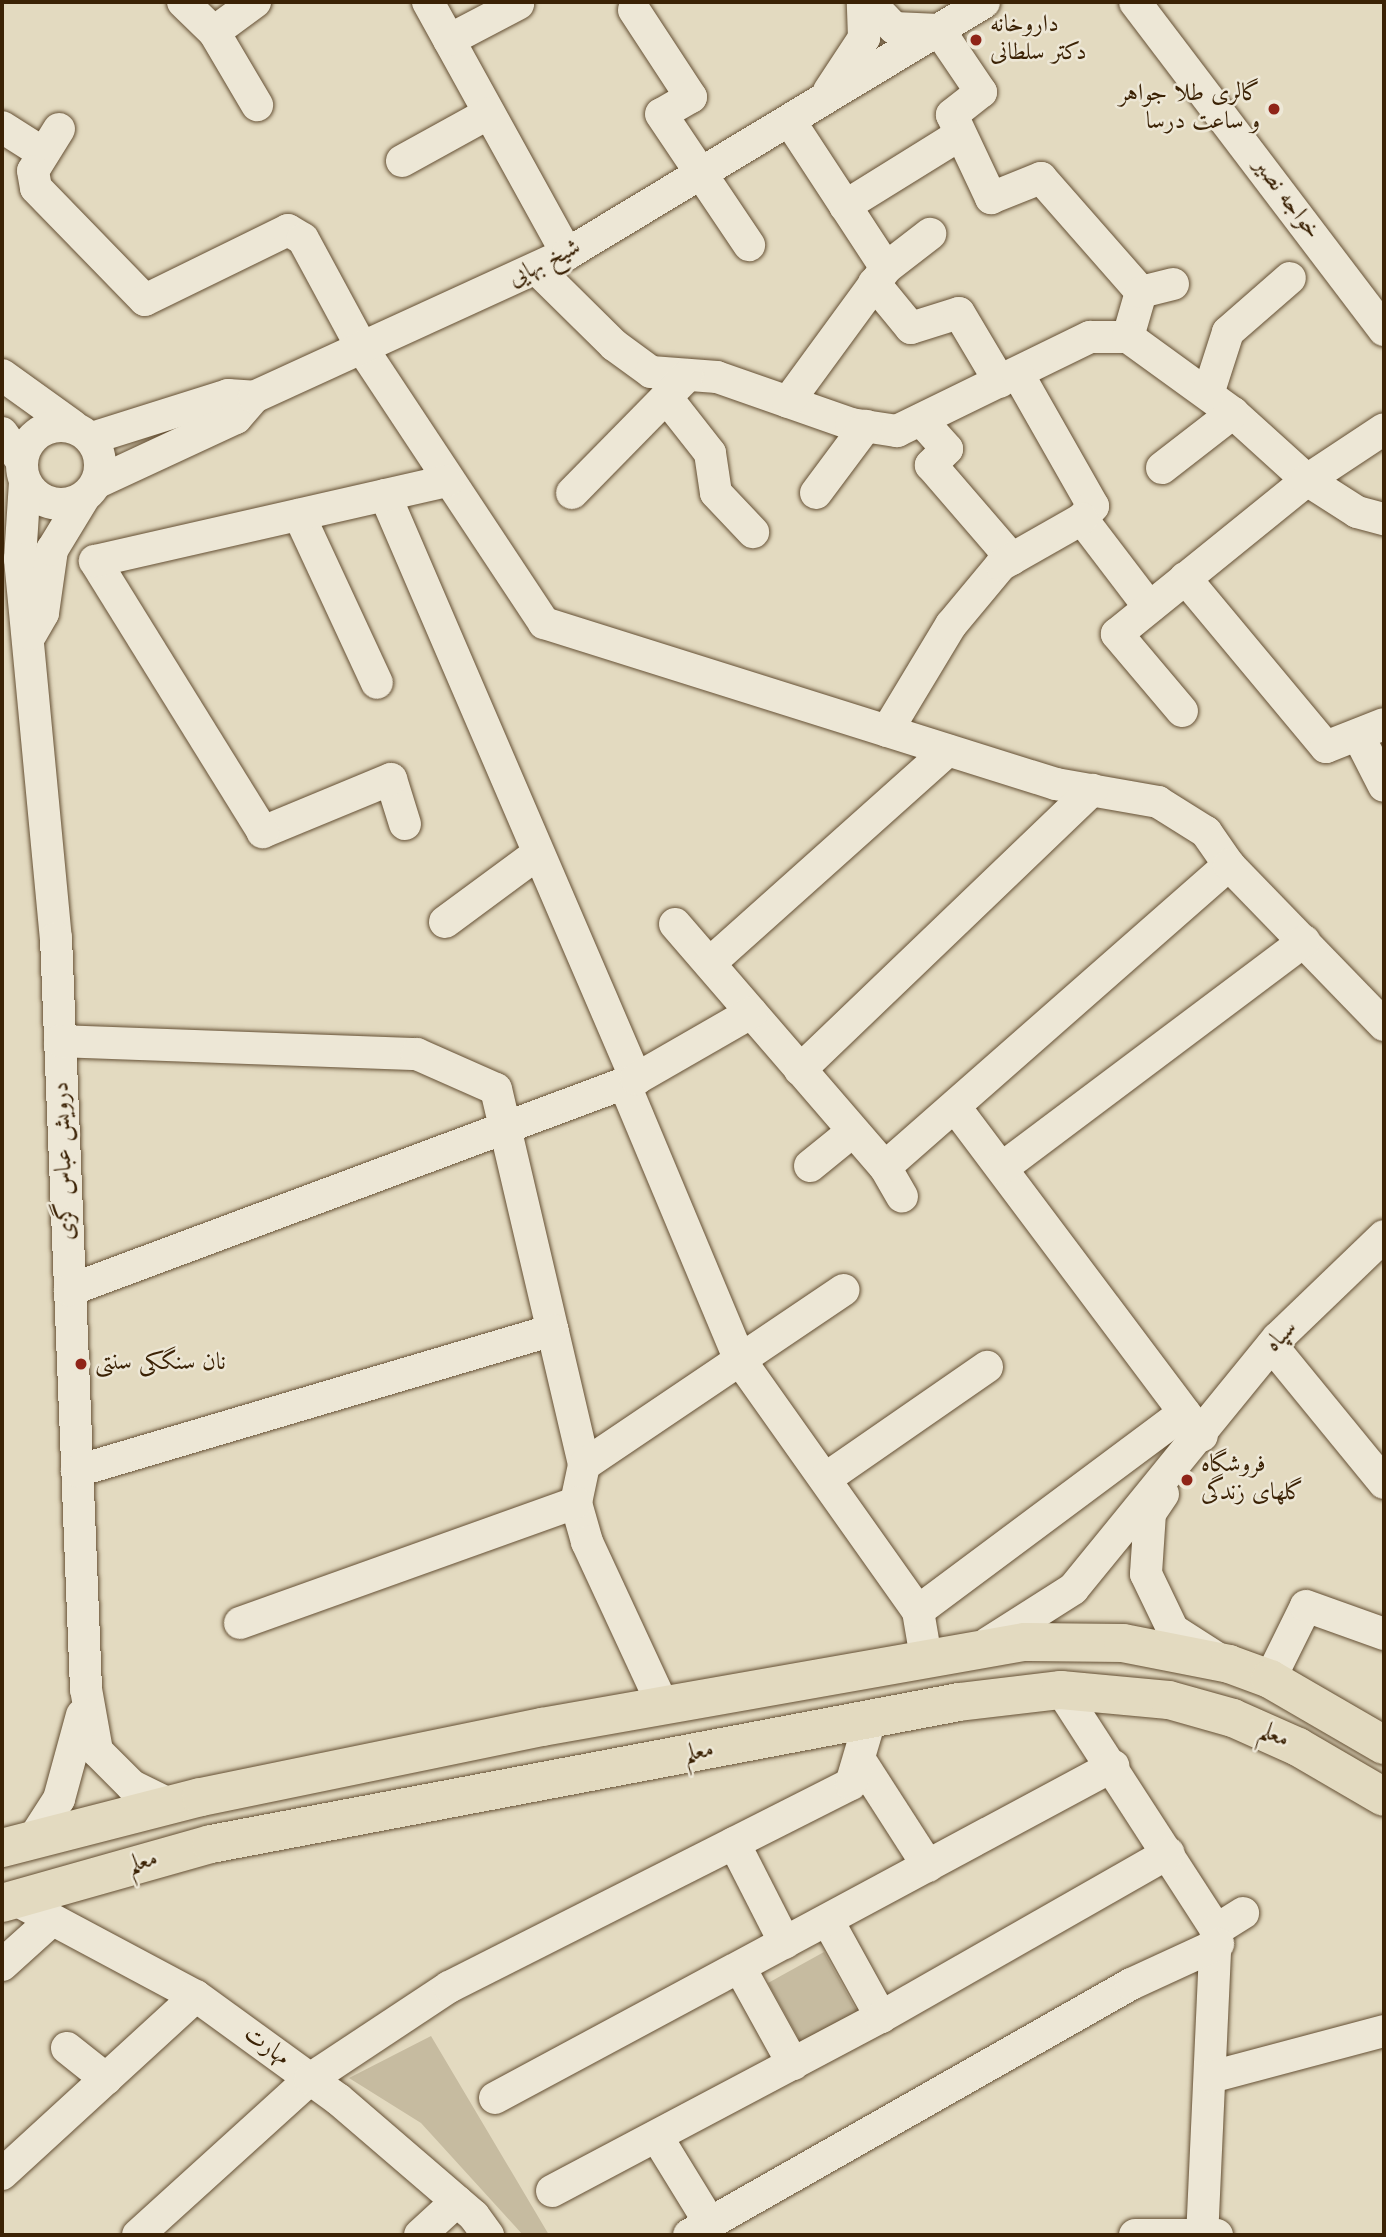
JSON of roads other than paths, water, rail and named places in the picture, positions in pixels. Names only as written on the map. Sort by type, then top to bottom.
[{"type":"main road","name":"معلم","points":[[17,1844],[171,1805],[542,1727],[980,1647],[1123,1643],[1229,1664],[1270,1679],[1384,1745]]},
{"type":"main road","name":"معلم","points":[[8,1901],[211,1844],[404,1811],[870,1720],[1061,1690],[1169,1700],[1233,1718],[1298,1747],[1384,1797]]},
{"type":"main road","points":[[404,1811],[427,1791],[458,1780],[528,1767],[542,1727]]},
{"type":"street","points":[[183,2],[214,32],[257,105]]},
{"type":"street","points":[[214,32],[255,2]]},
{"type":"street","points":[[428,2],[567,254]]},
{"type":"street","name":"شیخ بهایی","points":[[821,101],[864,38],[863,2]]},
{"type":"street","points":[[869,2],[894,28],[939,30],[981,92],[952,115],[958,136],[991,198],[1041,178],[1141,292]]},
{"type":"street","name":"شیخ بهایی","points":[[91,490],[236,418],[254,397],[567,254],[699,179],[984,2]]},
{"type":"street","name":"خواجه نصیر","points":[[1135,2],[1384,330]]},
{"type":"street","points":[[449,40],[518,4]]},
{"type":"street","points":[[634,10],[691,97],[661,114],[699,179],[749,245]]},
{"type":"street","points":[[402,161],[489,113]]},
{"type":"street","points":[[791,123],[845,206],[911,328],[959,313],[1009,378],[1093,506],[1082,519],[1012,559],[951,625],[887,731]]},
{"type":"street","points":[[2,127],[51,141],[33,172],[36,188],[139,297],[150,299],[288,230],[296,232],[362,348],[447,481],[544,623],[948,750],[1092,790],[1158,802],[1206,832],[1229,866],[1382,1018]]},
{"type":"street","points":[[845,206],[958,136]]},
{"type":"street","points":[[788,402],[880,275],[930,234]]},
{"type":"street","points":[[537,270],[614,345],[651,372],[717,377],[866,426],[897,431],[1090,337],[1128,337],[1220,403],[1307,480],[1357,512],[1384,519]]},
{"type":"street","points":[[1162,468],[1220,403],[1228,332],[1290,278]]},
{"type":"street","points":[[1141,292],[1173,285]]},
{"type":"street","points":[[1128,337],[1141,292]]},
{"type":"street","points":[[2,374],[82,432],[101,459],[91,490],[62,506],[39,499],[2,433]]},
{"type":"street","points":[[572,493],[688,375]]},
{"type":"street","name":"شیخ بهایی","points":[[82,432],[228,395],[254,397]]},
{"type":"street","points":[[666,397],[710,453],[716,493],[753,532]]},
{"type":"street","points":[[921,420],[947,449],[931,465],[1012,559]]},
{"type":"street","points":[[23,471],[31,439],[50,426],[82,432]]},
{"type":"street","points":[[816,493],[866,426]]},
{"type":"street","points":[[1182,711],[1116,634],[1307,480],[1384,429]]},
{"type":"street","name":"درویش عباس گزی","points":[[23,471],[20,559],[31,634],[60,1041],[86,1689]]},
{"type":"street","points":[[405,824],[391,779],[263,832],[95,561],[447,481]]},
{"type":"street","name":"درویش عباس گزی","points":[[31,634],[43,612],[52,550],[91,490]]},
{"type":"street","points":[[385,495],[630,1081],[740,1360],[918,1611],[926,1658]]},
{"type":"street","points":[[299,515],[377,683]]},
{"type":"street","points":[[1082,519],[1149,607]]},
{"type":"street","points":[[1185,578],[1326,747],[1371,729],[1384,786]]},
{"type":"street","points":[[710,963],[948,750]]},
{"type":"street","points":[[800,1070],[1092,790]]},
{"type":"street","points":[[445,922],[536,855]]},
{"type":"street","points":[[885,1167],[1229,866]]},
{"type":"street","points":[[675,924],[885,1167],[902,1196]]},
{"type":"street","points":[[1002,1168],[1304,941]]},
{"type":"street","points":[[70,1290],[506,1125],[630,1081],[751,1013]]},
{"type":"street","points":[[60,1041],[417,1055],[496,1089],[584,1465],[576,1503],[587,1542],[663,1706]]},
{"type":"street","points":[[955,1107],[1193,1432]]},
{"type":"street","points":[[810,1166],[853,1131]]},
{"type":"street","name":"سپاه","points":[[1193,1432],[1272,1346],[1384,1236]]},
{"type":"street","points":[[584,1465],[843,1290]]},
{"type":"street","points":[[77,1471],[553,1330]]},
{"type":"street","points":[[1272,1346],[1384,1483]]},
{"type":"street","points":[[825,1479],[987,1367]]},
{"type":"street","points":[[918,1611],[1193,1432]]},
{"type":"street","points":[[980,1647],[1047,1611],[1073,1589],[1193,1432]]},
{"type":"street","points":[[1193,1432],[1150,1513],[1146,1574],[1174,1630],[1229,1664]]},
{"type":"street","points":[[240,1623],[576,1503]]},
{"type":"street","points":[[1270,1679],[1307,1606],[1384,1634]]},
{"type":"street","points":[[86,1689],[97,1751],[132,1786],[171,1805]]},
{"type":"street","points":[[17,1844],[59,1799],[76,1753],[86,1689]]},
{"type":"street","points":[[1061,1690],[1169,1853],[1217,1937],[1202,2235]]},
{"type":"street","points":[[138,2235],[310,2079],[449,1987],[851,1784],[870,1720]]},
{"type":"street","points":[[860,1760],[928,1866]]},
{"type":"street","points":[[495,2098],[1113,1766]]},
{"type":"street","points":[[734,1843],[785,1943]]},
{"type":"street","points":[[552,2191],[881,2017],[1169,1853]]},
{"type":"street","name":"مهارت","points":[[8,1901],[52,1920],[196,1996],[310,2079],[457,2201],[488,2235]]},
{"type":"street","points":[[657,2137],[699,2229],[1217,1937],[1243,1913]]},
{"type":"street","points":[[2,1965],[52,1920]]},
{"type":"street","points":[[828,1921],[881,2017]]},
{"type":"street","points":[[740,1968],[793,2064]]},
{"type":"street","points":[[2,2174],[196,1996]]},
{"type":"street","points":[[1211,2077],[1384,2031]]},
{"type":"street","points":[[67,2048],[106,2079]]},
{"type":"street","points":[[420,2235],[457,2201]]},
{"type":"street","points":[[1135,2235],[1217,2235]]},
{"type":"place","name":"داروخانه دکتر سلطانی","points":[[976,40]]},
{"type":"place","name":"گالری طلا جواهر و ساعت درسا","points":[[1274,109]]},
{"type":"place","name":"نان سنگکی سنتی","points":[[81,1364]]},
{"type":"place","name":"فروشگاه گلهای زندگی","points":[[1187,1480]]}]
